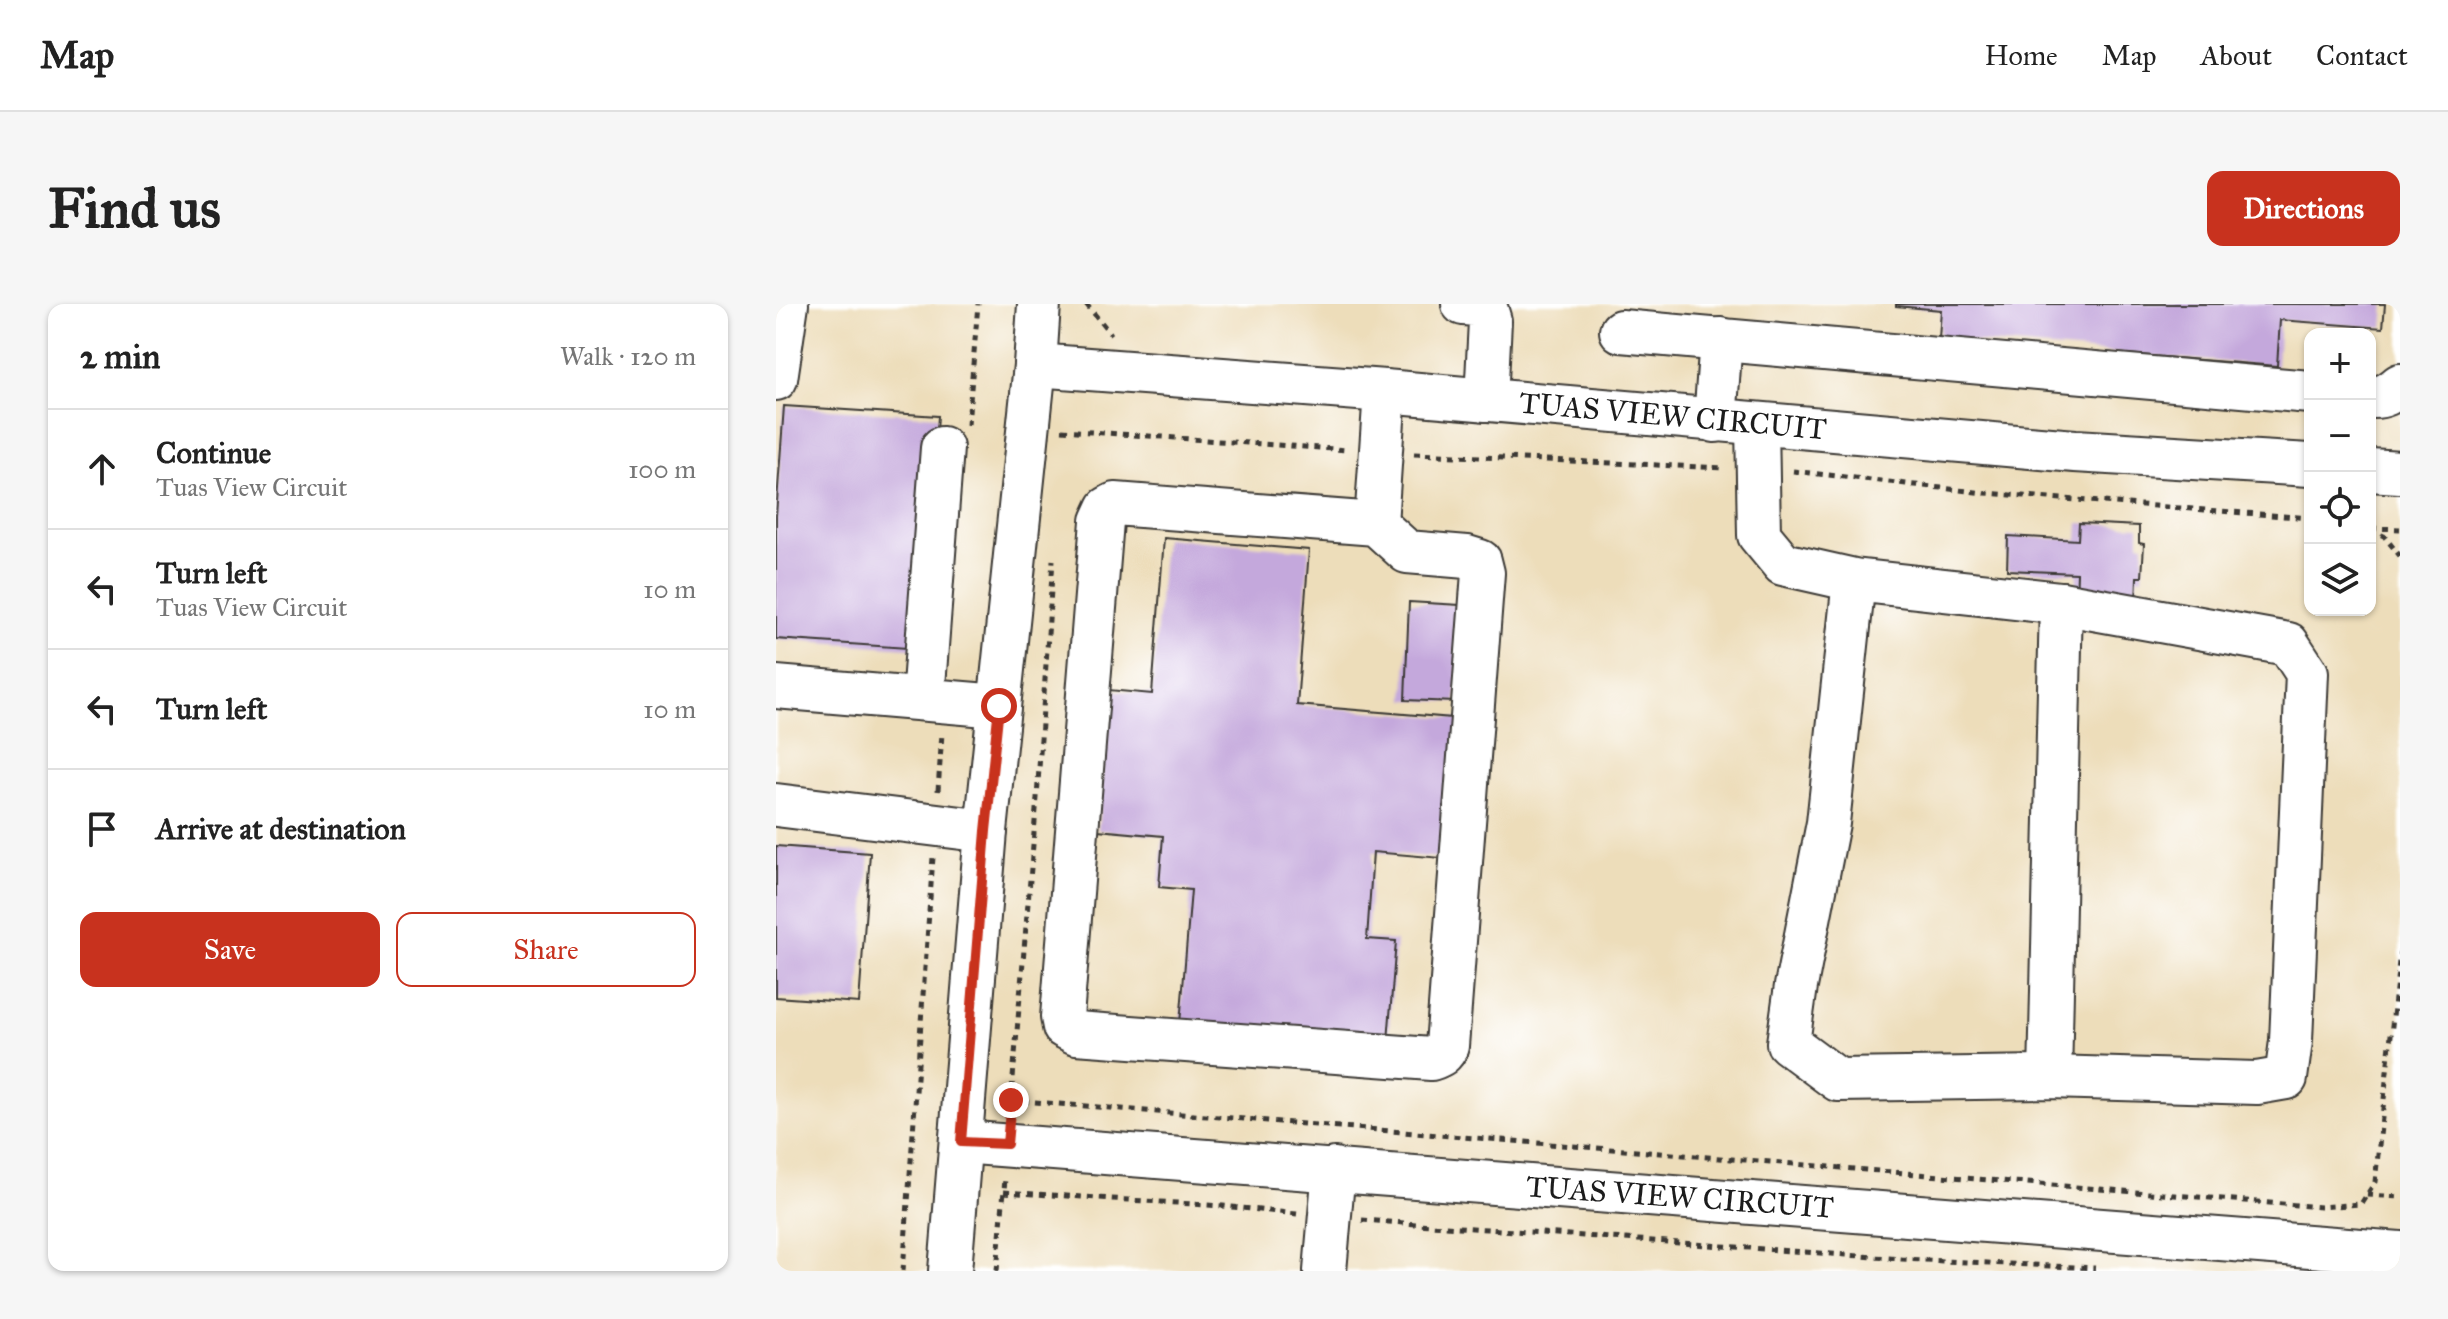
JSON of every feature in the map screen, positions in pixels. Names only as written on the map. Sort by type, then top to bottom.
[{"type":"street","points":[[776,379],[787,304]]},
{"type":"street","points":[[950,1271],[986,831],[1039,304]]},
{"type":"street","points":[[1463,304],[1477,305],[1487,311],[1490,321],[1486,400]]},
{"type":"street","points":[[1621,331],[2304,391]]},
{"type":"street","points":[[1715,421],[1721,339]]},
{"type":"street","name":"TUAS VIEW CIRCUIT","points":[[1035,365],[1385,391],[2075,451],[2304,465]]},
{"type":"street","points":[[2376,398],[2391,393],[2400,385]]},
{"type":"street","points":[[1376,524],[1385,391]]},
{"type":"street","points":[[1757,424],[1759,535],[1783,564],[1854,580],[2061,603],[2288,644],[2307,673],[2291,1041],[2286,1078],[2257,1083],[2050,1077],[1838,1080],[1788,1043],[1828,823],[1854,580]]},
{"type":"street","points":[[923,699],[942,448]]},
{"type":"street","points":[[2376,470],[2400,472]]},
{"type":"street","points":[[1115,504],[1123,504],[1376,524],[1407,552],[1475,558],[1482,565],[1447,1046],[1444,1052],[1431,1059],[1076,1033],[1064,1027],[1063,1002],[1104,513],[1115,504]]},
{"type":"street","points":[[2050,1077],[2061,603]]},
{"type":"street","points":[[776,687],[999,706]]},
{"type":"street","points":[[776,805],[986,831]]},
{"type":"street","name":"TUAS VIEW CIRCUIT","points":[[961,1142],[1334,1169],[2197,1254],[2400,1253]]},
{"type":"street","points":[[1325,1271],[1334,1169]]},
{"type":"path","points":[[1061,444],[1061,430],[1381,452],[1784,470],[1985,493],[2304,518]]},
{"type":"path","points":[[2376,529],[2400,529]]},
{"type":"path","points":[[2376,532],[2384,536],[2400,556]]},
{"type":"path","points":[[997,1271],[1037,798],[1054,547]]},
{"type":"path","points":[[1011,1100],[2320,1207],[2361,1204],[2375,1182],[2400,952]]},
{"type":"path","points":[[1004,1192],[1902,1259],[2099,1268]]},
{"type":"path","points":[[2366,1195],[2400,1197]]},
{"type":"building","points":[[1896,304],[2385,304],[2383,328],[2280,320],[2277,366],[1939,339],[1941,310]]},
{"type":"building","points":[[784,406],[938,416],[922,649],[776,639],[776,516]]},
{"type":"building","points":[[2079,523],[2139,526],[2139,543],[2144,544],[2142,577],[2137,577],[2136,603],[2076,600],[2077,573],[2007,570],[2008,536],[2078,540]]},
{"type":"building","points":[[1164,538],[1309,550],[1297,705],[1464,719],[1453,859],[1373,852],[1367,939],[1396,941],[1388,1041],[1180,1024],[1191,890],[1159,887],[1163,836],[1098,830],[1109,690],[1152,694]]},
{"type":"building","points":[[1409,602],[1460,605],[1456,702],[1405,700]]},
{"type":"building","points":[[776,846],[870,853],[859,1003],[776,997]]},
{"type":"route","points":[[999,706],[961,1142],[1007,1144],[1011,1100]]}]
